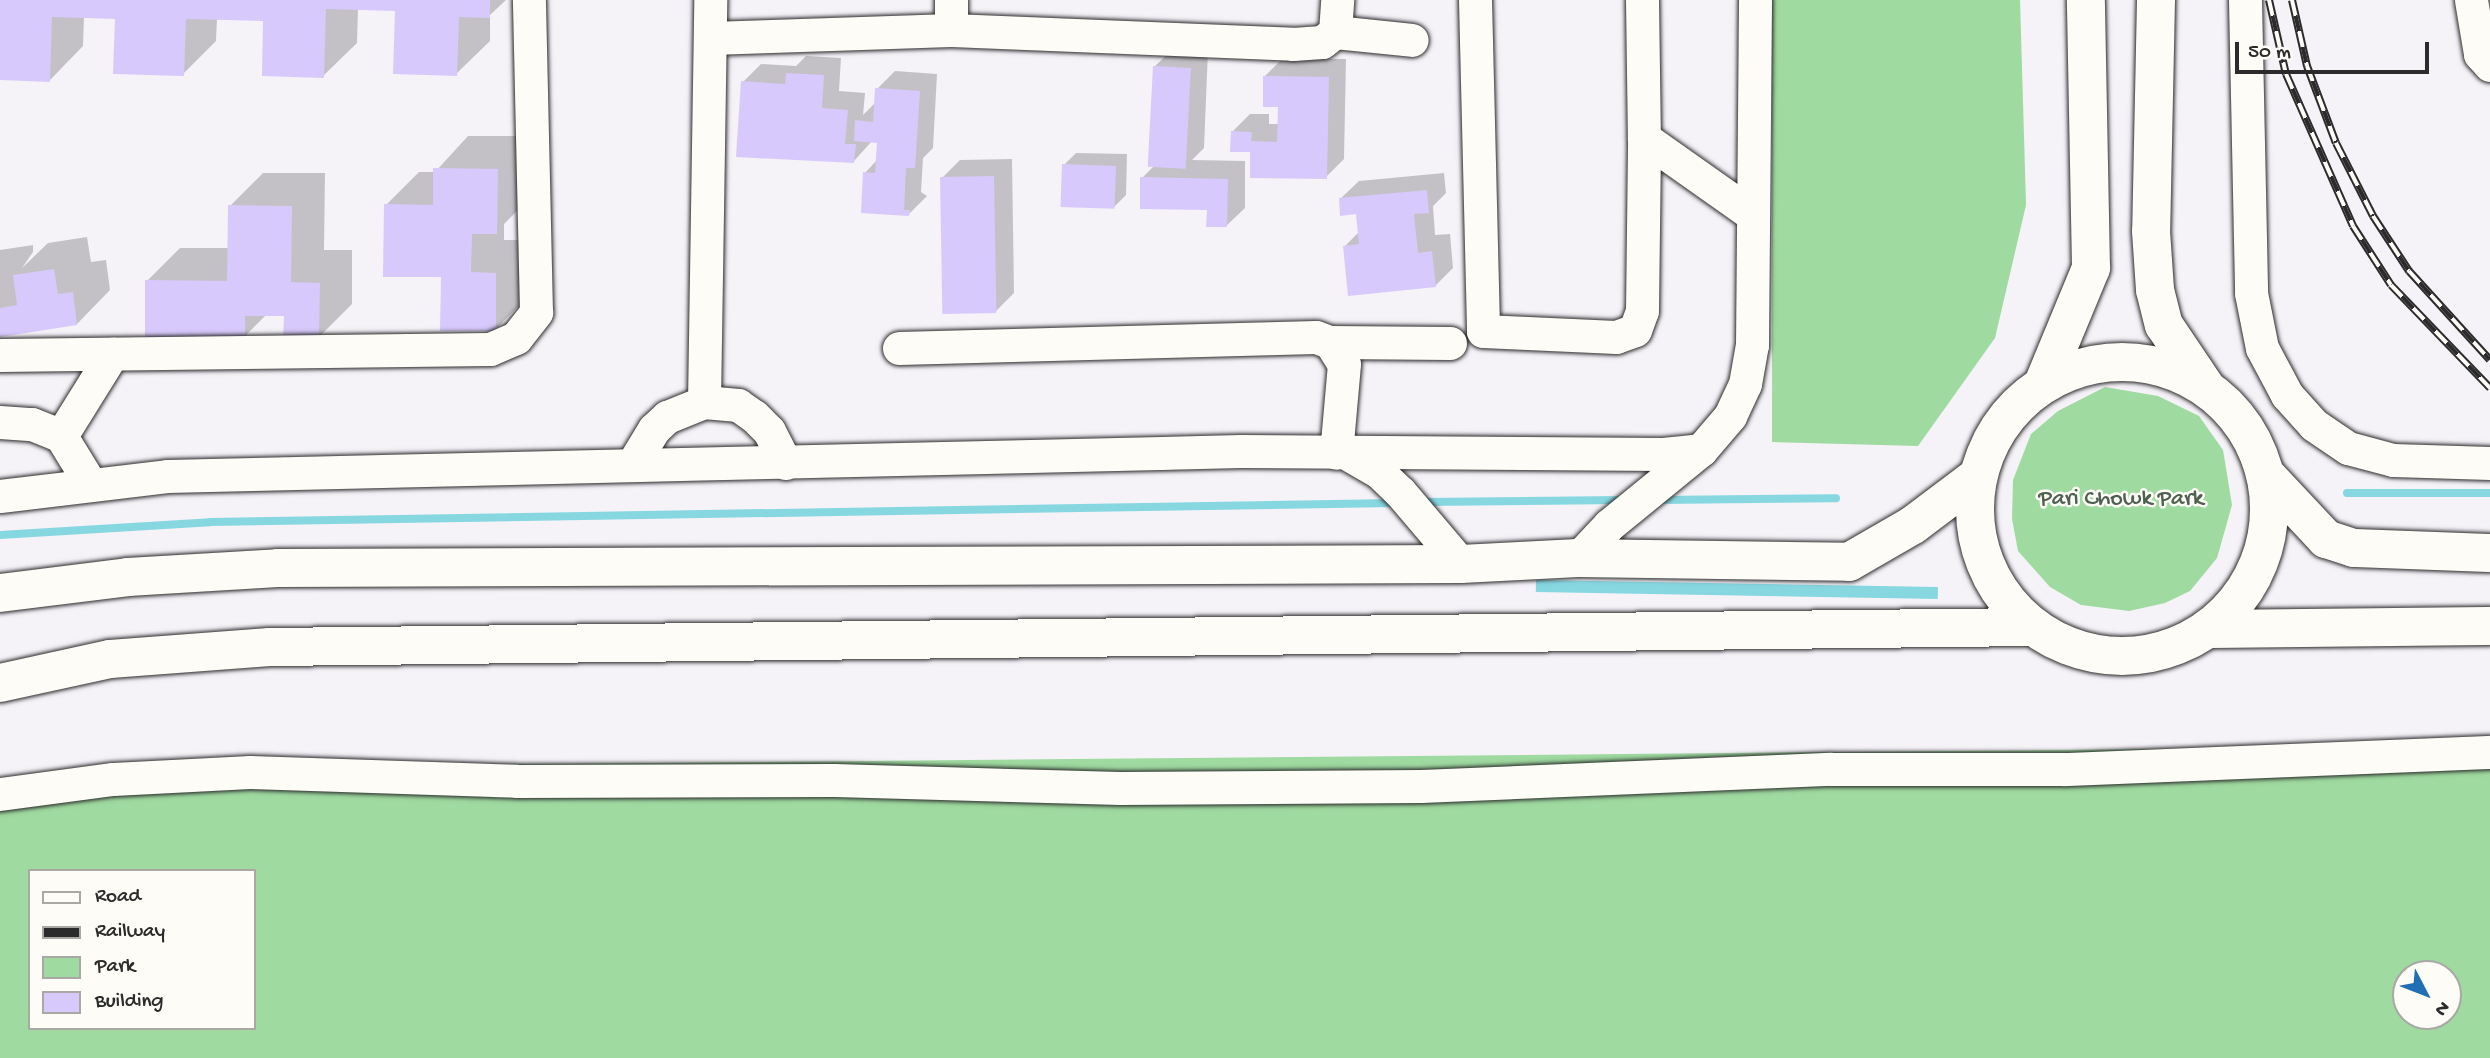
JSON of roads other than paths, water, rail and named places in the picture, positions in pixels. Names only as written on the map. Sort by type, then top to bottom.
[{"type":"main road","points":[[2043,384],[2091,268],[2086,0]]},
{"type":"main road","points":[[2155,0],[2151,231],[2155,290],[2164,325],[2205,386]]},
{"type":"main road","points":[[2125,361],[2167,368],[2205,386],[2233,410],[2254,441],[2266,475],[2270,519],[2260,561],[2240,600],[2208,629],[2166,650],[2120,657],[2074,649],[2033,627],[2003,597],[1983,560],[1974,518],[1978,476],[1992,440],[2014,408],[2043,384],[2082,366],[2125,361]]},
{"type":"main road","points":[[2266,475],[2326,539],[2354,548],[2490,553]]},
{"type":"main road","points":[[0,593],[128,577],[278,568],[1461,564],[1578,558],[1849,562],[1913,525],[1978,476]]},
{"type":"main road","points":[[2208,629],[2490,626]]},
{"type":"main road","points":[[0,683],[110,659],[270,647],[2033,627]]},
{"type":"street","points":[[0,355],[490,349],[516,338],[536,312],[529,0]]},
{"type":"street","points":[[704,402],[710,0]]},
{"type":"street","points":[[1475,0],[1483,331],[1616,337],[1636,330],[1642,311],[1642,0]]},
{"type":"street","points":[[1578,558],[1609,525],[1700,450],[1730,416],[1745,384],[1752,345],[1755,0]]},
{"type":"street","points":[[2245,0],[2251,293],[2262,348],[2287,395],[2314,425],[2348,447],[2393,460],[2490,463]]},
{"type":"street","points":[[2471,0],[2480,54],[2490,65]]},
{"type":"street","points":[[711,38],[951,15],[1293,44],[1322,42],[1336,16],[1412,40]]},
{"type":"street","points":[[1644,138],[1753,215]]},
{"type":"street","points":[[899,348],[1316,337],[1330,342],[1450,343]]},
{"type":"street","points":[[1330,342],[1344,364],[1341,453]]},
{"type":"street","points":[[61,436],[112,354]]},
{"type":"street","points":[[632,465],[660,423],[704,402],[738,405],[754,416],[769,431],[785,463]]},
{"type":"street","points":[[0,422],[32,424],[61,436],[91,485]]},
{"type":"street","points":[[0,496],[167,476],[632,465],[1700,450]]},
{"type":"street","points":[[1341,453],[1380,473],[1461,564]]},
{"type":"street","points":[[0,794],[113,779],[250,772],[517,781],[1325,786],[1831,769],[2066,769],[2490,752]]},
{"type":"water","points":[[1536,580],[1938,587],[1938,599],[1536,592]]},
{"type":"waterway","points":[[2347,493],[2490,493]]},
{"type":"waterway","points":[[1657,500],[1836,498]]},
{"type":"waterway","points":[[1422,502],[1623,500]]},
{"type":"waterway","points":[[0,535],[210,522],[1395,503]]},
{"type":"railway","points":[[2269,0],[2286,74],[2353,226],[2391,285],[2490,388]]},
{"type":"railway","points":[[2292,0],[2307,66],[2336,143],[2373,216],[2409,271],[2490,360]]},
{"type":"park label","name":"Pari Chowk Park","points":[[2121,500]]}]
